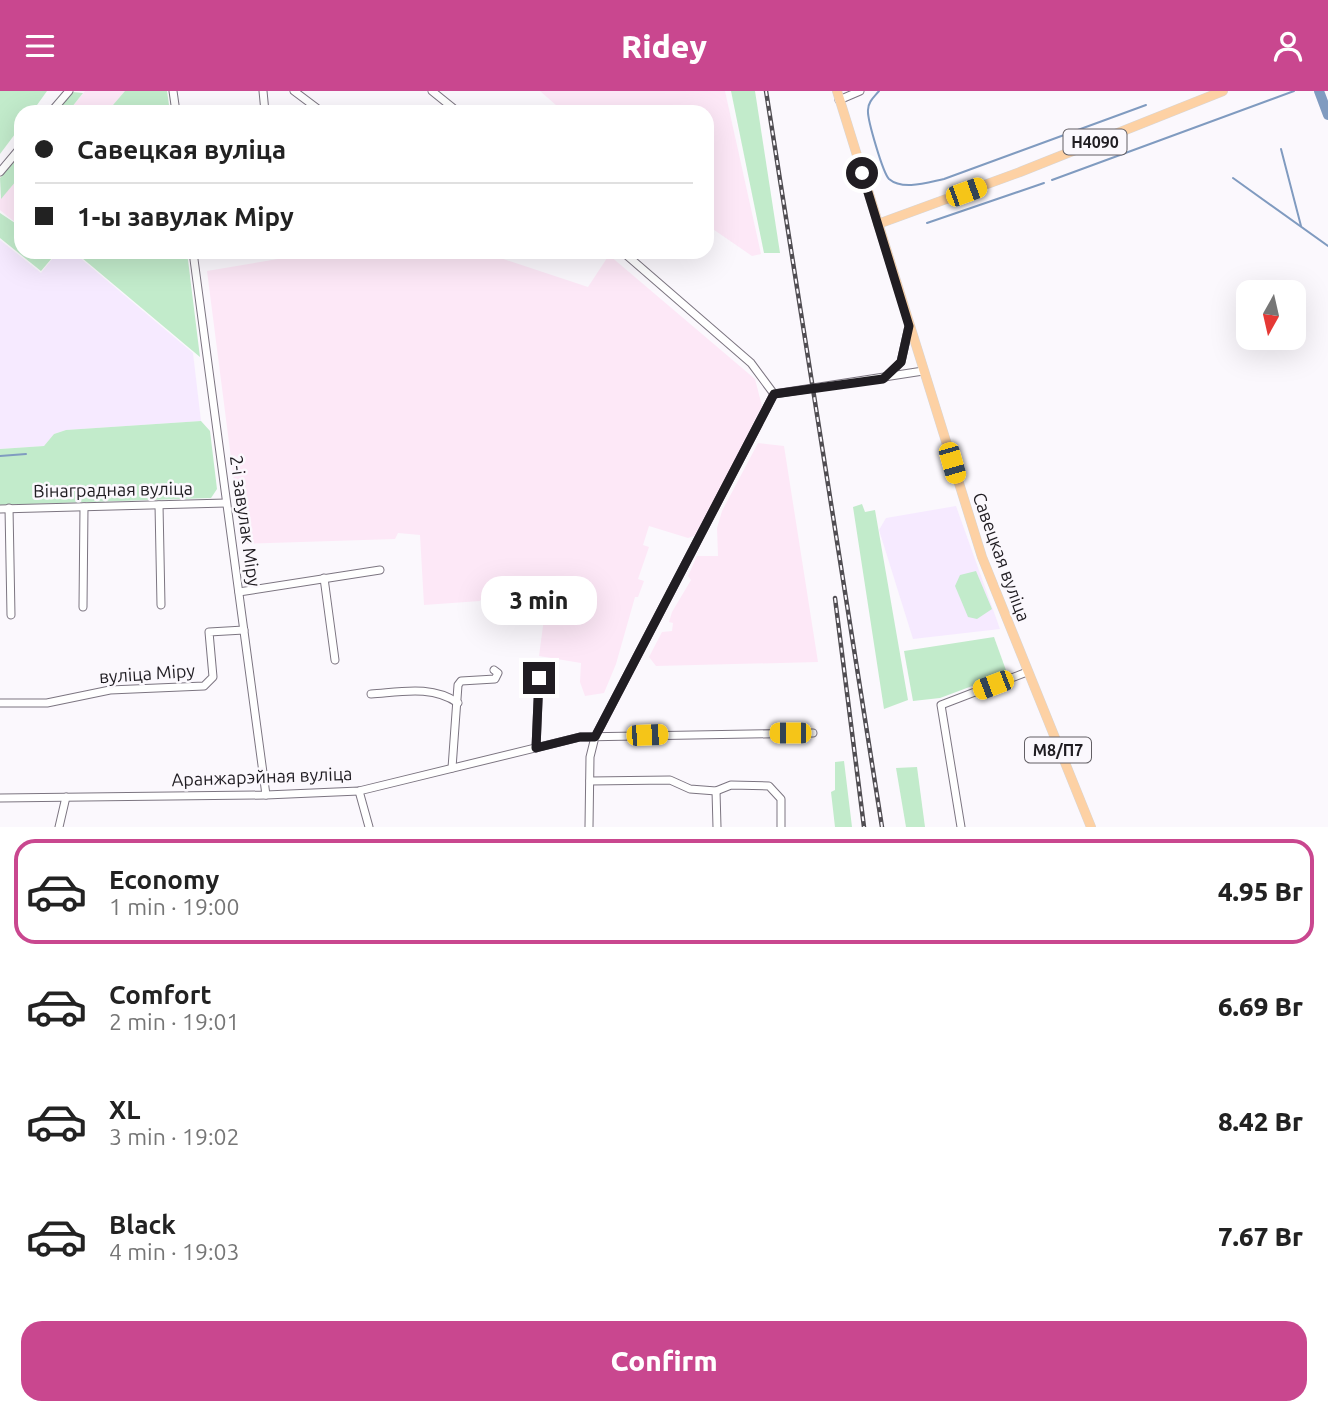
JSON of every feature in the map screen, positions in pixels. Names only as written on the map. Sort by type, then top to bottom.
[{"type":"main road","name":"Н4090","points":[[878,224],[1020,172],[1223,91]]},
{"type":"main road","name":"Савецкая вуліца","points":[[838,95],[982,558],[1091,827]]},
{"type":"street","points":[[57,105],[69,91]]},
{"type":"street","points":[[294,91],[313,105]]},
{"type":"street","points":[[432,91],[449,105]]},
{"type":"street","points":[[838,95],[860,91]]},
{"type":"street","points":[[1,169],[14,155]]},
{"type":"street","name":"2-і завулак Міру","points":[[194,259],[266,795]]},
{"type":"street","points":[[631,259],[751,363],[774,394]]},
{"type":"street","points":[[883,379],[901,362],[909,326]]},
{"type":"street","points":[[774,394],[923,371]]},
{"type":"street","points":[[589,827],[595,737],[774,394]]},
{"type":"street","name":"Вінаградная вуліца","points":[[0,509],[226,503]]},
{"type":"street","points":[[159,505],[161,605]]},
{"type":"street","points":[[83,607],[84,507]]},
{"type":"street","points":[[9,508],[11,615]]},
{"type":"street","points":[[239,592],[380,570]]},
{"type":"street","points":[[324,578],[335,660]]},
{"type":"street","name":"вуліца Міру","points":[[0,703],[47,703],[110,690],[204,685],[213,677],[209,632],[244,629]]},
{"type":"street","points":[[452,768],[458,685],[461,681],[495,679],[498,673],[494,670]]},
{"type":"street","points":[[961,827],[941,705],[1027,672]]},
{"type":"street","points":[[536,748],[539,678]]},
{"type":"street","points":[[371,694],[431,690],[458,703]]},
{"type":"street","name":"Аранжарэйная вуліца","points":[[0,798],[266,795],[359,790],[580,737],[813,733]]},
{"type":"street","points":[[590,781],[670,780],[690,789],[716,792],[731,785],[769,786],[781,799],[782,827]]},
{"type":"street","points":[[359,790],[369,827]]},
{"type":"street","points":[[716,792],[716,827]]},
{"type":"street","points":[[59,827],[66,797]]},
{"type":"shaded area","points":[[85,91],[125,91],[113,105],[74,105]]},
{"type":"shaded area","points":[[540,91],[725,91],[761,254],[752,256],[714,230],[714,105],[556,105]]},
{"type":"shaded area","points":[[14,183],[14,221],[0,210],[0,199]]},
{"type":"shaded area","points":[[0,240],[14,251],[14,259],[24,259],[41,273],[52,259],[81,259],[193,353],[201,421],[66,430],[54,434],[44,446],[0,449]]},
{"type":"shaded area","points":[[278,259],[503,259],[588,287],[606,259],[614,259],[755,379],[762,406],[697,535],[688,538],[649,526],[643,545],[649,547],[638,579],[644,581],[638,597],[635,597],[616,664],[604,693],[585,696],[580,682],[581,663],[539,656],[545,611],[483,597],[480,601],[424,605],[420,535],[398,533],[395,539],[242,544],[207,271]]},
{"type":"shaded area","points":[[758,443],[784,446],[818,662],[656,666],[649,657],[662,632],[672,631],[673,623],[669,622],[672,612],[691,580],[688,576],[697,556],[718,556],[717,528],[722,511]]},
{"type":"shaded area","points":[[956,506],[1000,629],[913,639],[879,530],[886,518]]},
{"type":"green space","points":[[0,91],[47,91],[37,105],[14,105],[14,135],[0,154]]},
{"type":"green space","points":[[125,91],[167,91],[169,105],[113,105]]},
{"type":"green space","points":[[731,91],[755,91],[780,253],[764,253]]},
{"type":"green space","points":[[73,92],[83,93],[74,105],[62,105]]},
{"type":"green space","points":[[14,162],[14,183],[1,199],[0,178]]},
{"type":"green space","points":[[0,213],[14,222],[14,249],[0,238]]},
{"type":"green space","points":[[26,259],[51,259],[41,271]]},
{"type":"green space","points":[[83,259],[188,259],[200,357]]},
{"type":"green space","points":[[201,421],[210,431],[217,489],[211,498],[0,505],[0,449],[44,446],[54,434],[66,430]]},
{"type":"green space","points":[[862,504],[865,512],[875,510],[908,700],[884,709],[853,507]]},
{"type":"green space","points":[[976,571],[992,609],[977,619],[968,617],[955,586],[960,575]]},
{"type":"green space","points":[[994,637],[1007,673],[940,698],[913,701],[904,651]]},
{"type":"green space","points":[[844,761],[852,827],[835,827],[831,792],[835,790],[835,762]]},
{"type":"green space","points":[[917,767],[925,827],[906,827],[896,768]]},
{"type":"waterway","points":[[879,91],[870,102],[868,110],[876,146],[889,179],[895,183],[909,185],[944,179],[1146,105]]},
{"type":"waterway","points":[[1052,180],[1294,91]]},
{"type":"waterway","points":[[1319,91],[1328,115]]},
{"type":"waterway","points":[[1281,149],[1301,226]]},
{"type":"waterway","points":[[1233,178],[1328,246]]},
{"type":"waterway","points":[[927,223],[1044,183]]},
{"type":"waterway","points":[[0,456],[26,454]]},
{"type":"railway","points":[[766,91],[882,827]]},
{"type":"railway","points":[[835,598],[864,827]]},
{"type":"route","points":[[539,678],[536,748],[580,737],[595,737],[774,394],[883,379],[901,362],[909,326],[862,173]]}]
